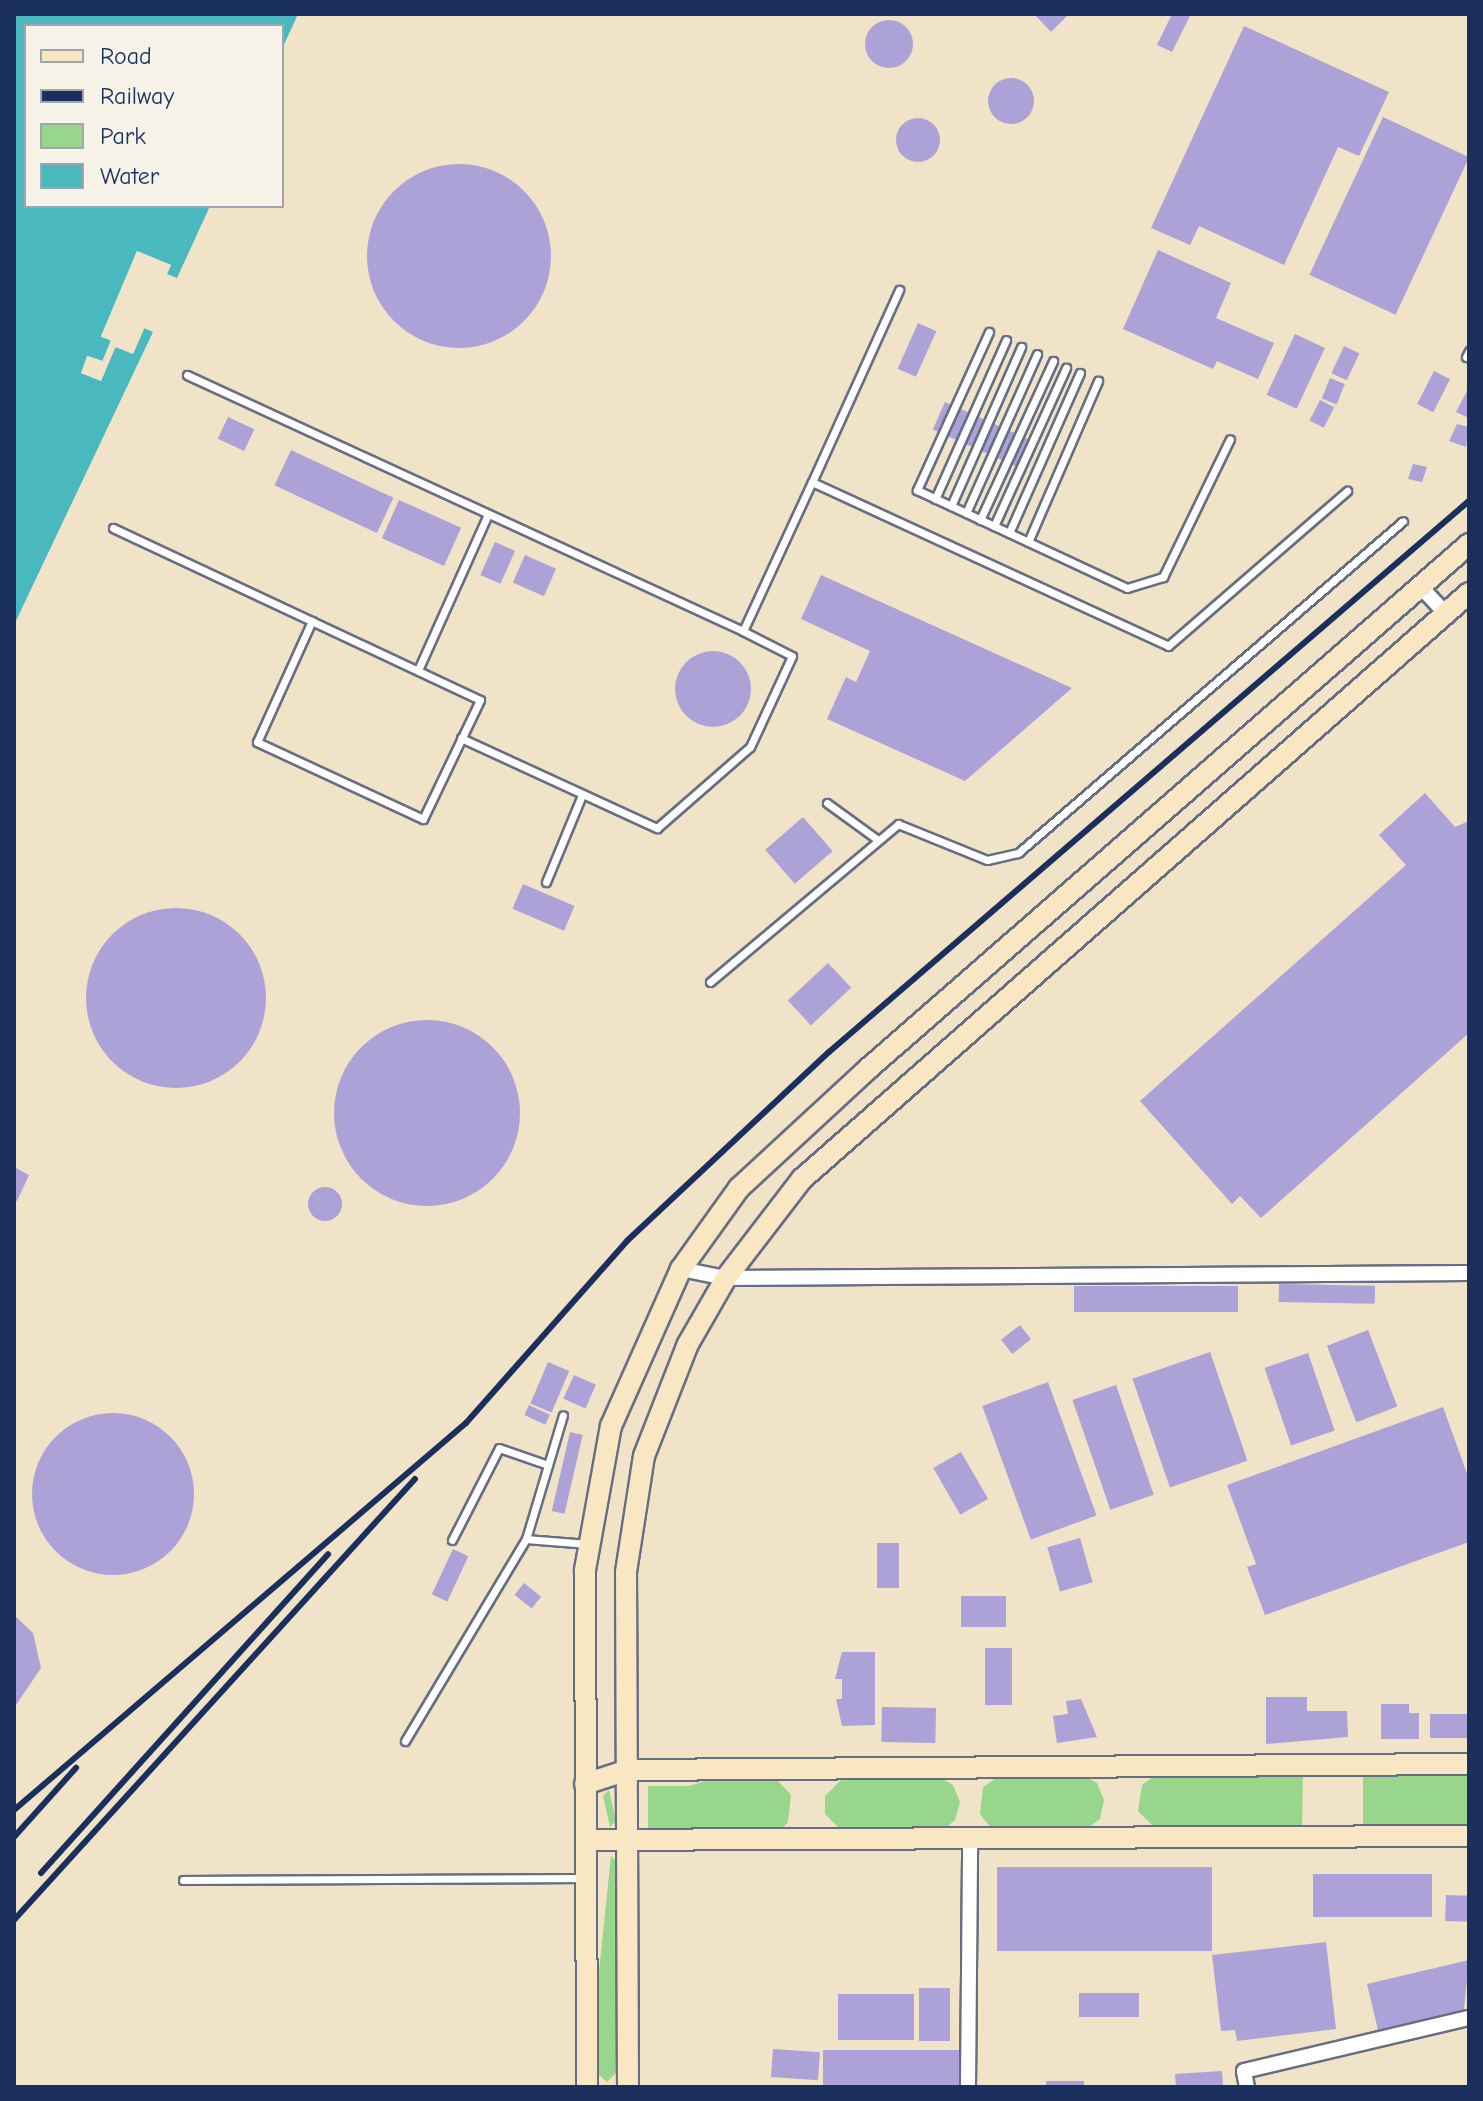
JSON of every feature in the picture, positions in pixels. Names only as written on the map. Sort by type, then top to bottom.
[{"type":"street","points":[[587,2087],[585,1784],[588,1544],[611,1426],[681,1269],[739,1188],[869,1068],[1469,544]]},
{"type":"street","points":[[1421,587],[1446,614]]},
{"type":"street","points":[[628,2087],[626,1572],[633,1508],[676,1366],[726,1278],[802,1179],[1469,593]]},
{"type":"street","points":[[681,1269],[726,1278],[1469,1273]]},
{"type":"street","points":[[585,1784],[628,1770],[1469,1764]]},
{"type":"street","points":[[586,1840],[970,1841],[1469,1836]]},
{"type":"street","points":[[968,2087],[970,1841]]},
{"type":"street","points":[[1247,2087],[1244,2071],[1469,2018]]},
{"type":"lane","points":[[743,631],[899,290]]},
{"type":"lane","points":[[989,332],[917,490],[1028,542],[1141,589],[1163,577],[1230,439]]},
{"type":"lane","points":[[935,499],[1006,340]]},
{"type":"lane","points":[[951,506],[1021,347]]},
{"type":"lane","points":[[966,513],[1037,354]]},
{"type":"lane","points":[[980,520],[1053,361]]},
{"type":"lane","points":[[994,526],[1066,368]]},
{"type":"lane","points":[[1009,533],[1080,373]]},
{"type":"lane","points":[[187,375],[792,656],[750,747],[657,828],[461,738]]},
{"type":"lane","points":[[1028,542],[1098,381]]},
{"type":"lane","points":[[812,482],[1168,646],[1347,491]]},
{"type":"lane","points":[[418,670],[488,514]]},
{"type":"lane","points":[[710,982],[898,824],[987,860],[1018,853],[1403,521]]},
{"type":"lane","points":[[113,528],[418,670],[480,700],[423,819],[257,742],[312,621]]},
{"type":"lane","points":[[546,882],[582,795]]},
{"type":"lane","points":[[827,803],[878,840]]},
{"type":"lane","points":[[405,1741],[526,1539],[563,1415]]},
{"type":"lane","points":[[452,1540],[499,1448],[548,1465]]},
{"type":"lane","points":[[526,1539],[588,1544]]},
{"type":"lane","points":[[183,1880],[585,1878]]},
{"type":"green space","points":[[1363,1771],[1469,1771],[1469,1830],[1363,1830]]},
{"type":"green space","points":[[1303,1772],[1302,1830],[1157,1830],[1138,1811],[1142,1785],[1157,1774]]},
{"type":"green space","points":[[1080,1774],[1097,1783],[1104,1800],[1100,1819],[1085,1830],[991,1828],[980,1814],[983,1787],[998,1777]]},
{"type":"green space","points":[[936,1775],[953,1785],[960,1802],[955,1820],[941,1832],[844,1833],[825,1814],[825,1796],[844,1777]]},
{"type":"green space","points":[[717,1777],[778,1781],[791,1795],[788,1822],[782,1829],[648,1835],[648,1786],[689,1786]]},
{"type":"green space","points":[[609,1790],[616,1821],[610,1827],[603,1796]]},
{"type":"green space","points":[[611,1856],[617,1862],[617,2072],[607,2082],[598,2074],[598,1981]]},
{"type":"water","points":[[14,14],[298,14],[284,45],[284,24],[24,24],[24,208],[209,208],[177,278],[167,274],[171,265],[137,251],[101,337],[111,340],[102,362],[87,356],[81,373],[101,381],[116,346],[133,353],[144,328],[153,332],[14,625]]},
{"type":"pier","points":[[137,251],[171,265],[165,278],[166,267],[139,256],[106,334],[131,348],[146,325],[133,354],[115,347],[101,381],[81,373],[88,356],[103,361],[111,341],[101,336]]},
{"type":"building","points":[[1034,14],[1069,14],[1051,32]]},
{"type":"building","points":[[1172,14],[1191,14],[1172,52],[1157,45]]},
{"type":"building","points":[[889,20],[906,27],[913,44],[906,61],[889,68],[872,61],[865,44],[872,27]]},
{"type":"building","points":[[1244,26],[1389,92],[1359,156],[1338,147],[1284,265],[1199,226],[1190,245],[1151,228]]},
{"type":"building","points":[[1011,78],[1027,85],[1034,101],[1027,117],[1011,124],[995,117],[988,101],[995,85]]},
{"type":"building","points":[[1383,117],[1469,157],[1396,315],[1309,275]]},
{"type":"building","points":[[918,118],[933,125],[940,140],[933,155],[918,162],[903,155],[896,140],[903,125]]},
{"type":"building","points":[[459,164],[494,171],[524,191],[544,221],[551,256],[544,291],[524,321],[494,341],[459,348],[424,341],[394,321],[374,291],[367,256],[374,221],[394,191],[424,171]]},
{"type":"building","points":[[1158,250],[1231,283],[1216,318],[1274,343],[1258,379],[1217,361],[1213,369],[1123,329]]},
{"type":"building","points":[[918,323],[936,331],[916,377],[898,369]]},
{"type":"building","points":[[1295,334],[1325,348],[1297,409],[1267,395]]},
{"type":"building","points":[[1344,346],[1359,353],[1347,380],[1331,373]]},
{"type":"building","points":[[1434,371],[1450,379],[1433,412],[1417,404]]},
{"type":"building","points":[[1330,378],[1345,384],[1337,404],[1322,398]]},
{"type":"building","points":[[1469,387],[1469,418],[1456,412]]},
{"type":"building","points":[[1320,400],[1334,407],[1324,428],[1310,420]]},
{"type":"building","points":[[945,402],[1032,441],[1020,468],[933,429]]},
{"type":"building","points":[[228,417],[254,429],[244,451],[218,439]]},
{"type":"building","points":[[1457,424],[1469,427],[1466,447],[1449,441]]},
{"type":"building","points":[[291,450],[393,498],[377,533],[275,485]]},
{"type":"building","points":[[1413,464],[1427,467],[1422,482],[1408,479]]},
{"type":"building","points":[[399,500],[461,528],[444,566],[382,538]]},
{"type":"building","points":[[495,542],[515,551],[500,584],[480,575]]},
{"type":"building","points":[[525,555],[556,569],[544,596],[513,582]]},
{"type":"building","points":[[821,575],[1072,688],[965,781],[827,719],[846,677],[856,682],[870,651],[801,619]]},
{"type":"building","points":[[721,651],[734,657],[745,668],[751,689],[749,704],[734,721],[721,727],[705,727],[692,721],[677,704],[675,681],[681,668],[698,653]]},
{"type":"building","points":[[1425,793],[1455,827],[1469,821],[1469,1033],[1261,1218],[1240,1196],[1232,1204],[1140,1101],[1406,865],[1379,835]]},
{"type":"building","points":[[803,817],[833,851],[795,884],[765,850]]},
{"type":"building","points":[[523,884],[575,906],[564,931],[512,909]]},
{"type":"building","points":[[176,908],[210,915],[240,934],[259,964],[266,998],[259,1032],[240,1062],[210,1081],[176,1088],[142,1081],[112,1062],[93,1032],[86,998],[93,964],[112,934],[142,915]]},
{"type":"building","points":[[828,963],[851,988],[811,1025],[788,1001]]},
{"type":"building","points":[[427,1020],[462,1027],[493,1047],[513,1078],[520,1113],[513,1148],[493,1179],[462,1199],[427,1206],[392,1199],[361,1179],[341,1148],[334,1113],[341,1078],[361,1047],[392,1027]]},
{"type":"building","points":[[14,1167],[29,1175],[17,1201],[14,1200]]},
{"type":"building","points":[[325,1187],[337,1192],[342,1204],[337,1216],[325,1221],[313,1216],[308,1204],[313,1192]]},
{"type":"building","points":[[1279,1284],[1375,1286],[1375,1304],[1279,1302]]},
{"type":"building","points":[[1074,1286],[1238,1286],[1238,1312],[1074,1312]]},
{"type":"building","points":[[1020,1325],[1031,1339],[1012,1354],[1001,1340]]},
{"type":"building","points":[[1368,1330],[1397,1407],[1356,1422],[1327,1346]]},
{"type":"building","points":[[1210,1352],[1247,1461],[1170,1487],[1132,1379]]},
{"type":"building","points":[[1308,1353],[1335,1431],[1291,1446],[1265,1368]]},
{"type":"building","points":[[548,1362],[569,1371],[552,1412],[530,1403]]},
{"type":"building","points":[[574,1375],[596,1385],[585,1409],[563,1399]]},
{"type":"building","points":[[1048,1382],[1097,1515],[1031,1539],[982,1406]]},
{"type":"building","points":[[1116,1385],[1154,1495],[1110,1510],[1073,1400]]},
{"type":"building","points":[[529,1405],[550,1415],[545,1425],[524,1415]]},
{"type":"building","points":[[1443,1407],[1469,1479],[1469,1542],[1265,1615],[1247,1567],[1256,1564],[1227,1485]]},
{"type":"building","points":[[113,1413],[144,1419],[170,1437],[188,1463],[194,1494],[188,1525],[170,1551],[144,1569],[113,1575],[82,1569],[56,1551],[38,1525],[32,1494],[38,1463],[56,1437],[82,1419]]},
{"type":"building","points":[[570,1432],[583,1435],[564,1514],[552,1511]]},
{"type":"building","points":[[961,1452],[988,1499],[960,1515],[933,1468]]},
{"type":"building","points":[[1080,1538],[1093,1582],[1060,1592],[1047,1547]]},
{"type":"building","points":[[877,1543],[899,1543],[899,1588],[877,1588]]},
{"type":"building","points":[[453,1549],[468,1556],[447,1601],[432,1594]]},
{"type":"building","points":[[524,1583],[541,1597],[532,1609],[515,1595]]},
{"type":"building","points":[[961,1596],[1006,1596],[1006,1627],[961,1627]]},
{"type":"building","points":[[14,1615],[33,1633],[41,1668],[14,1708]]},
{"type":"building","points":[[985,1648],[1012,1648],[1012,1705],[985,1705]]},
{"type":"building","points":[[842,1652],[875,1652],[875,1725],[842,1726],[836,1699],[842,1699],[842,1679],[835,1679]]},
{"type":"building","points":[[1266,1697],[1307,1697],[1307,1711],[1347,1711],[1348,1737],[1266,1744]]},
{"type":"building","points":[[1081,1699],[1097,1737],[1057,1743],[1053,1716],[1068,1714],[1066,1701]]},
{"type":"building","points":[[1381,1704],[1409,1704],[1409,1713],[1419,1713],[1419,1739],[1381,1739]]},
{"type":"building","points":[[882,1707],[936,1708],[935,1743],[881,1742]]},
{"type":"building","points":[[1430,1714],[1469,1714],[1469,1738],[1430,1738]]},
{"type":"building","points":[[997,1867],[1212,1867],[1212,1951],[997,1951]]},
{"type":"building","points":[[1313,1874],[1432,1874],[1432,1917],[1313,1917]]},
{"type":"building","points":[[1446,1895],[1469,1896],[1468,1922],[1445,1921]]},
{"type":"building","points":[[1326,1942],[1336,2029],[1237,2041],[1235,2030],[1221,2031],[1212,1955]]},
{"type":"building","points":[[1469,1960],[1464,2010],[1378,2030],[1367,1984]]},
{"type":"building","points":[[919,1988],[950,1988],[950,2041],[919,2041]]},
{"type":"building","points":[[1079,1993],[1139,1993],[1139,2017],[1079,2017]]},
{"type":"building","points":[[838,1994],[914,1994],[914,2040],[838,2040]]},
{"type":"building","points":[[773,2049],[820,2052],[818,2080],[771,2077]]},
{"type":"building","points":[[823,2050],[960,2050],[960,2087],[823,2087]]},
{"type":"building","points":[[1222,2071],[1223,2087],[1176,2087],[1175,2074]]},
{"type":"building","points":[[1046,2081],[1084,2081],[1084,2087],[1046,2087]]},
{"type":"railway","points":[[14,1810],[466,1423],[628,1240],[829,1052],[1469,501]]},
{"type":"railway","points":[[14,1920],[415,1479]]},
{"type":"railway","points":[[41,1873],[328,1554]]},
{"type":"railway","points":[[14,1837],[76,1768]]}]
